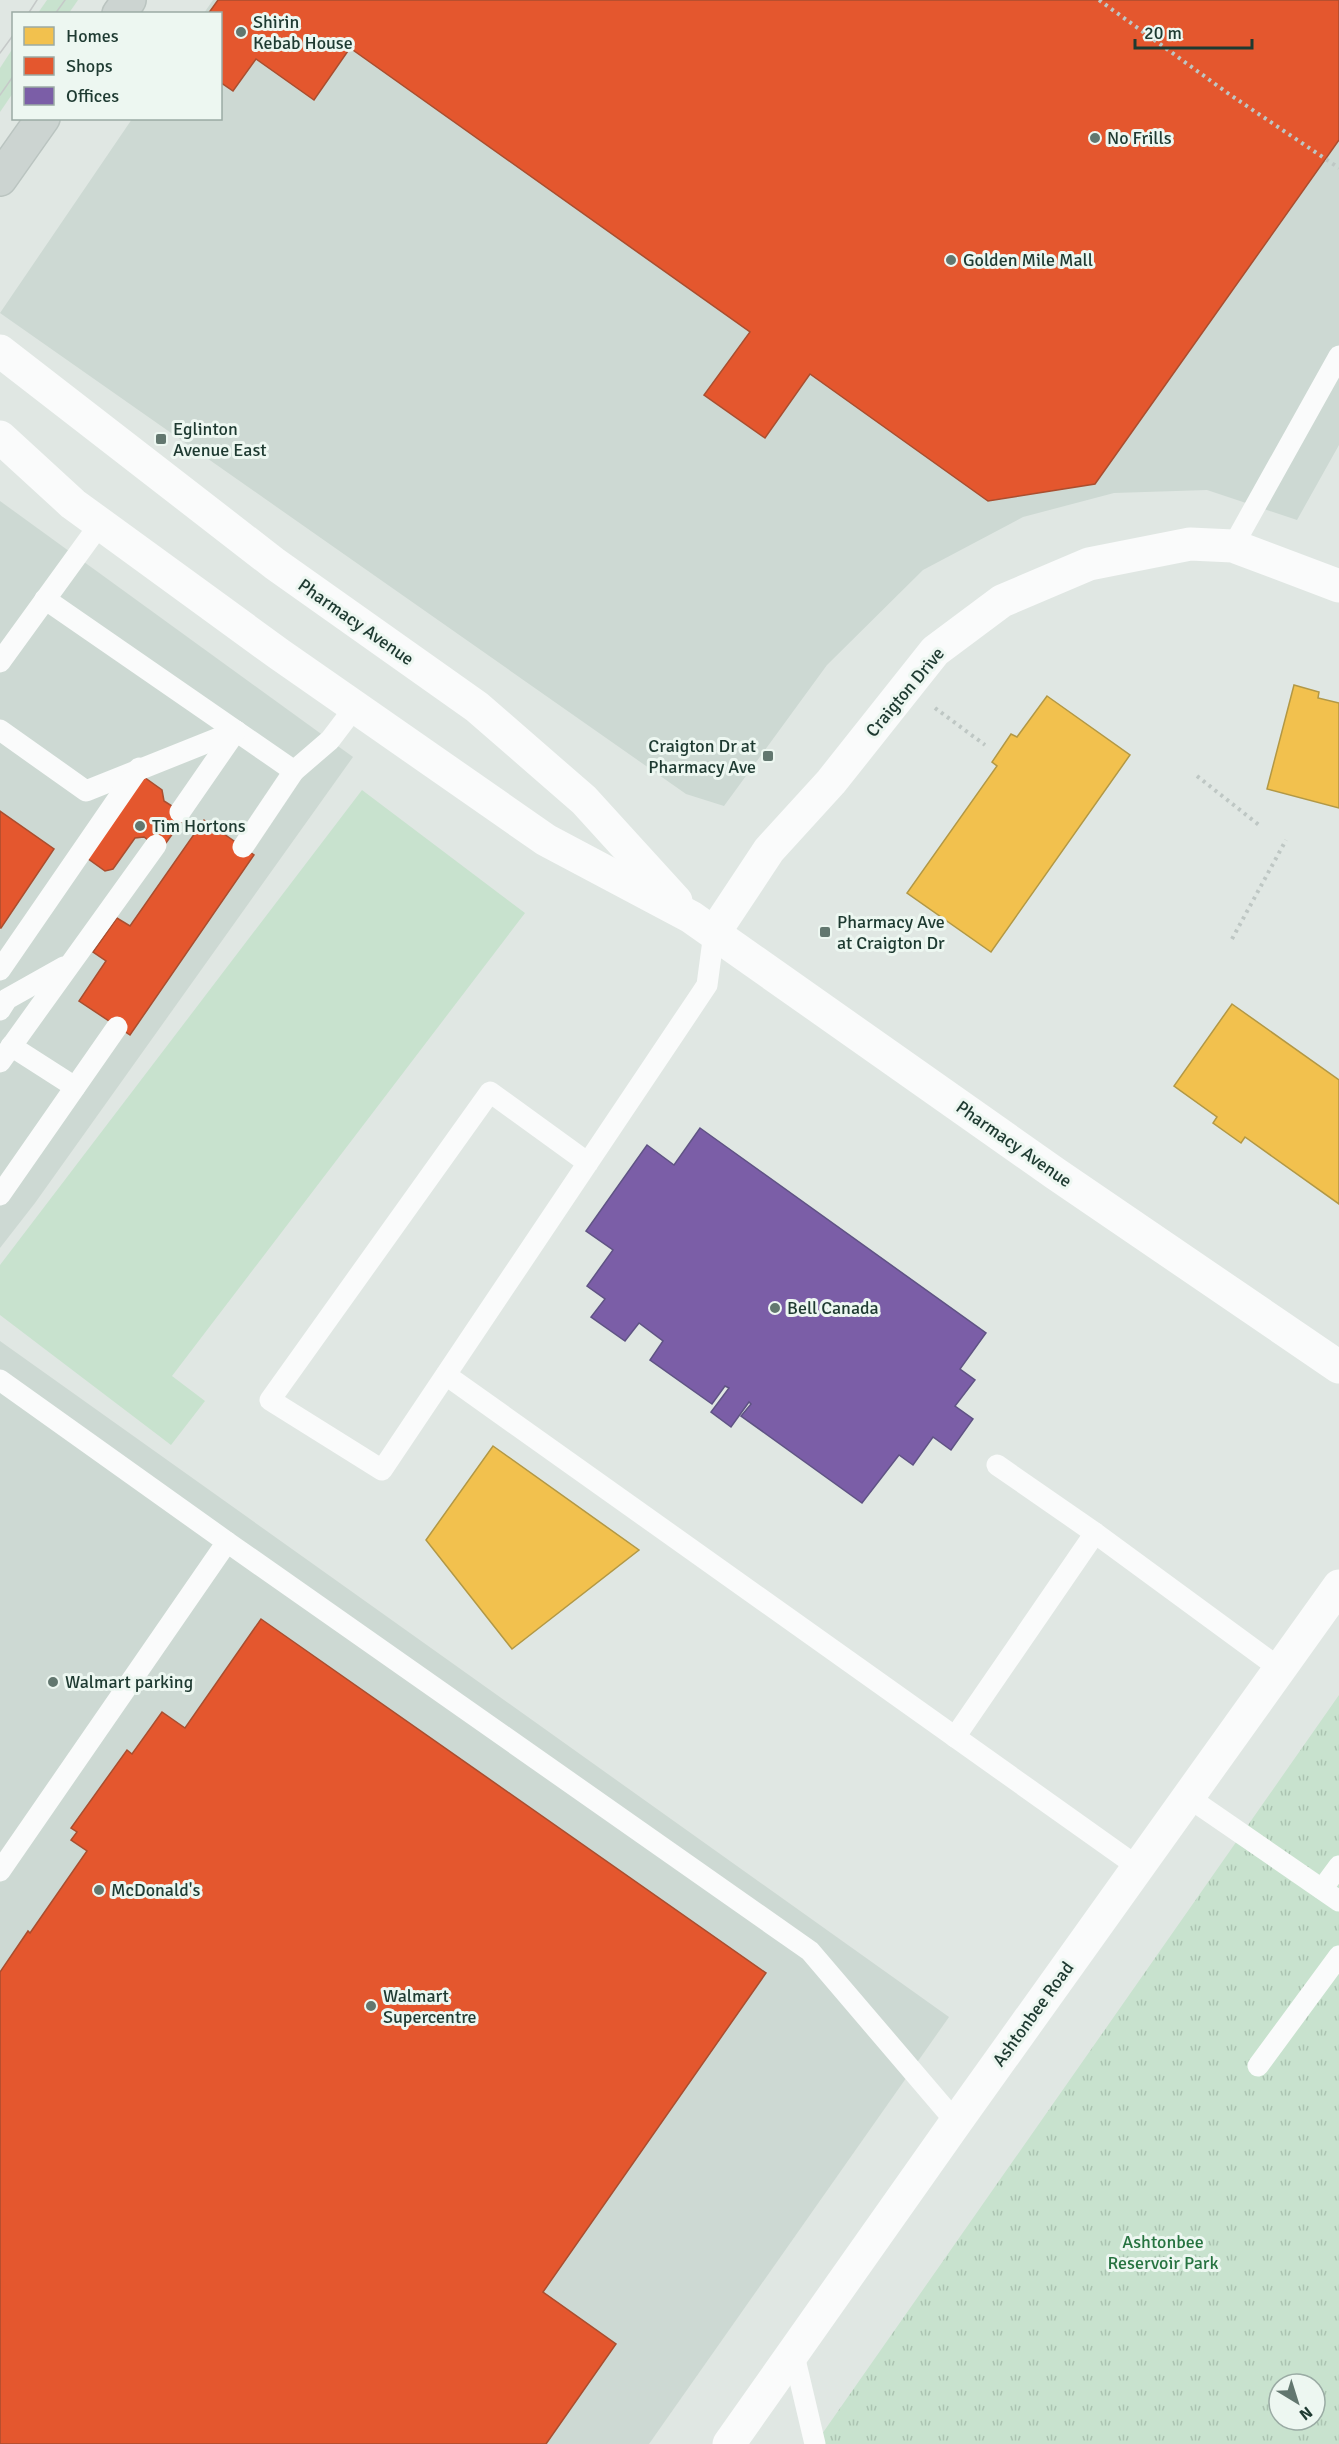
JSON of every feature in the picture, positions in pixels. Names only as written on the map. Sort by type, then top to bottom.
[{"type":"main road","points":[[0,179],[43,120]]},
{"type":"street","name":"Pharmacy Avenue","points":[[0,351],[275,564],[477,707],[584,800],[702,925]]},
{"type":"street","name":"Pharmacy Avenue","points":[[0,436],[74,504],[100,524],[355,707],[546,840],[702,925],[1056,1174],[1339,1367]]},
{"type":"street","name":"Craigton Drive","points":[[702,925],[831,782],[935,651],[1002,601],[1089,564],[1190,544],[1233,546],[1339,586]]},
{"type":"street","name":"Ashtonbee Road","points":[[729,2444],[1339,1586]]},
{"type":"lane","points":[[1233,546],[1339,356]]},
{"type":"lane","points":[[0,662],[8,635],[45,599],[100,524]]},
{"type":"lane","points":[[45,599],[294,771]]},
{"type":"lane","points":[[243,847],[294,771],[330,740],[355,707]]},
{"type":"lane","points":[[0,730],[86,791],[236,731]]},
{"type":"lane","points":[[180,812],[236,731]]},
{"type":"lane","points":[[0,970],[139,768]]},
{"type":"lane","points":[[75,1088],[6,1054],[156,845]]},
{"type":"lane","points":[[588,1163],[490,1092],[270,1400],[382,1470],[446,1376],[707,985],[702,925]]},
{"type":"lane","points":[[0,1010],[7,999],[70,964]]},
{"type":"lane","points":[[0,1195],[117,1027]]},
{"type":"lane","points":[[446,1376],[1138,1867]]},
{"type":"lane","points":[[0,1380],[810,1951],[956,2122]]},
{"type":"lane","points":[[997,1465],[1095,1533],[1279,1668]]},
{"type":"lane","points":[[955,1737],[1095,1533]]},
{"type":"lane","points":[[0,1871],[227,1542]]},
{"type":"lane","points":[[1188,1797],[1330,1895],[1339,1866]]},
{"type":"lane","points":[[1258,2066],[1339,1956]]},
{"type":"lane","points":[[793,2351],[812,2442]]},
{"type":"path","points":[[1099,0],[1229,94],[1339,168]]},
{"type":"path","points":[[906,688],[985,745]]},
{"type":"path","points":[[1197,776],[1259,825]]},
{"type":"path","points":[[1232,939],[1286,840]]},
{"type":"shaded area","points":[[213,0],[1339,0],[1339,445],[1297,520],[1207,490],[1114,493],[1023,517],[923,570],[827,665],[724,806],[686,794],[0,313],[131,120],[222,120],[222,12],[205,12]]},
{"type":"shaded area","points":[[0,501],[353,757],[35,1203],[0,1248]]},
{"type":"shaded area","name":"Walmart Supercentre","points":[[0,1341],[949,2017],[649,2444],[0,2444]]},
{"type":"green space","points":[[47,0],[78,0],[70,12],[39,12]]},
{"type":"green space","points":[[12,50],[12,94],[0,112],[0,68]]},
{"type":"green space","points":[[362,790],[525,913],[172,1376],[205,1401],[171,1445],[0,1315],[0,1265]]},
{"type":"green space","name":"Ashtonbee Reservoir Park","points":[[1339,1695],[1339,2444],[815,2444]]},
{"type":"building: Homes","points":[[1294,685],[1319,692],[1318,698],[1339,703],[1339,808],[1267,789]]},
{"type":"building: Homes","points":[[1047,696],[1130,755],[991,952],[907,893],[997,766],[992,762],[1011,734],[1017,737]]},
{"type":"building: Homes","points":[[1232,1004],[1339,1080],[1339,1204],[1245,1137],[1241,1143],[1213,1123],[1217,1117],[1174,1086]]},
{"type":"building: Homes","points":[[493,1446],[639,1550],[512,1649],[426,1540]]},
{"type":"building: Shops","name":"Golden Mile Mall","points":[[218,0],[1339,0],[1339,140],[1095,484],[988,501],[810,374],[765,438],[704,395],[750,332],[350,48],[314,100],[256,59],[233,91],[222,83],[222,12],[209,12]]},
{"type":"building: Shops","name":"Tim Hortons","points":[[144,777],[162,790],[164,801],[186,815],[161,850],[144,837],[135,838],[113,869],[105,871],[87,858]]},
{"type":"building: Shops","points":[[0,811],[54,849],[1,928],[0,928]]},
{"type":"building: Shops","points":[[204,820],[254,855],[130,1035],[79,1001],[106,961],[93,952],[117,918],[130,926]]},
{"type":"building: Shops","name":"Walmart Supercentre","points":[[261,1619],[766,1973],[543,2292],[616,2344],[546,2444],[0,2444],[0,1972],[87,1851],[71,1840],[77,1832],[71,1828],[127,1750],[132,1754],[162,1712],[185,1728]]},
{"type":"building: Offices","name":"Bell Canada","points":[[700,1128],[986,1333],[960,1369],[975,1380],[955,1406],[973,1419],[951,1450],[933,1437],[913,1465],[899,1455],[862,1503],[741,1416],[751,1404],[749,1402],[731,1427],[711,1412],[729,1388],[725,1386],[712,1404],[650,1360],[663,1341],[639,1323],[625,1341],[591,1317],[605,1299],[587,1286],[613,1250],[586,1231],[647,1145],[674,1165]]},
{"type":"tram line","points":[[29,12],[37,0]]},
{"type":"tram line","points":[[56,12],[65,0]]},
{"type":"tram line","points":[[0,53],[12,37]]},
{"type":"tram line","points":[[0,95],[12,78]]},
{"type":"place","name":"Shirin Kebab House","points":[[241,32]]},
{"type":"place","name":"No Frills","points":[[1095,138]]},
{"type":"place","name":"Golden Mile Mall","points":[[951,260]]},
{"type":"place","name":"Eglinton Avenue East","points":[[161,439]]},
{"type":"place","name":"Craigton Dr at Pharmacy Ave","points":[[768,756]]},
{"type":"place","name":"Tim Hortons","points":[[140,826]]},
{"type":"place","name":"Pharmacy Ave at Craigton Dr","points":[[825,932]]},
{"type":"place","name":"Bell Canada","points":[[775,1308]]},
{"type":"place","name":"Walmart parking","points":[[53,1682]]},
{"type":"place","name":"McDonald's","points":[[99,1890]]},
{"type":"place","name":"Walmart Supercentre","points":[[371,2006]]}]
